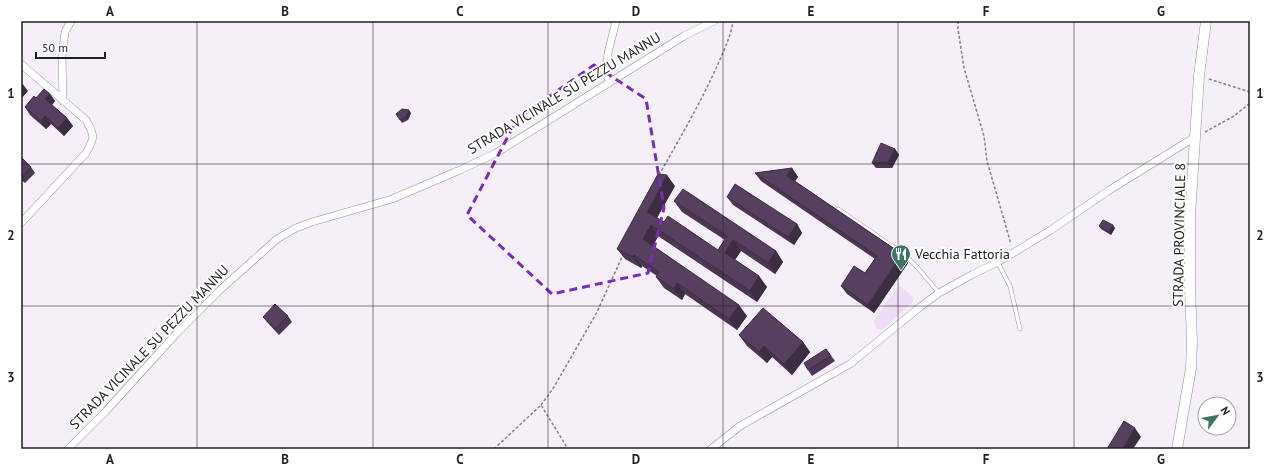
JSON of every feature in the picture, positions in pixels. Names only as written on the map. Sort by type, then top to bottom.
[{"type":"main road","name":"STRADA PROVINCIALE 8","points":[[1177,449],[1191,368],[1190,215],[1199,76],[1206,21]]},
{"type":"street","points":[[64,101],[62,55],[65,32],[71,21]]},
{"type":"street","points":[[608,83],[606,67],[616,21]]},
{"type":"street","name":"STRADA VICINALE SU PEZZU MANNU","points":[[68,449],[106,412],[176,334],[220,290],[276,239],[296,228],[312,222],[392,199],[496,153],[684,36],[714,21]]},
{"type":"street","points":[[21,64],[86,120],[92,132],[93,141],[86,152],[21,223]]},
{"type":"street","points":[[711,449],[740,426],[850,364],[939,293],[998,262],[1051,230],[1108,191],[1195,137]]},
{"type":"lane","points":[[838,209],[905,255],[918,267],[939,293]]},
{"type":"lane","points":[[998,262],[1010,286],[1020,329]]},
{"type":"path","points":[[656,181],[691,120],[709,84],[731,32],[733,21]]},
{"type":"path","points":[[958,21],[964,68],[984,136],[987,161],[1014,252]]},
{"type":"path","points":[[1199,76],[1250,92]]},
{"type":"path","points":[[1195,137],[1234,116],[1250,102]]},
{"type":"path","points":[[494,449],[541,405],[554,387],[596,314],[625,252]]},
{"type":"path","points":[[541,405],[568,449]]},
{"type":"highlighted area","points":[[594,65],[646,99],[664,208],[648,273],[552,294],[467,215],[517,119]]},
{"type":"shaded area","points":[[899,285],[914,298],[912,303],[883,329],[879,330],[875,327],[874,321]]},
{"type":"building","points":[[44,89],[50,94],[45,99],[67,118],[58,128],[45,116],[41,121],[25,107],[34,96],[36,98]]},
{"type":"building","points":[[402,109],[409,110],[406,117],[400,120],[396,114]]},
{"type":"building","points":[[881,143],[895,149],[888,162],[872,163]]},
{"type":"building","points":[[21,157],[31,167],[21,178]]},
{"type":"building","points":[[792,168],[787,176],[902,254],[868,305],[841,286],[854,266],[865,273],[877,256],[755,173]]},
{"type":"building","points":[[658,174],[667,175],[647,212],[664,222],[668,216],[718,250],[727,236],[674,201],[683,189],[776,251],[768,263],[733,240],[725,253],[759,276],[750,291],[651,225],[643,239],[739,305],[729,319],[677,283],[674,289],[656,277],[659,272],[634,255],[633,257],[617,249]]},
{"type":"building","points":[[735,184],[797,224],[788,237],[727,197]]},
{"type":"building","points":[[1103,220],[1113,225],[1109,232],[1099,226]]},
{"type":"building","points":[[275,304],[288,316],[275,329],[263,317]]},
{"type":"building","points":[[763,308],[803,342],[784,364],[764,346],[759,352],[739,335]]},
{"type":"building","points":[[826,349],[831,356],[808,370],[804,363]]},
{"type":"building","points":[[1124,421],[1135,428],[1122,449],[1107,449]]},
{"type":"place","name":"Vecchia Fattoria","points":[[901,271]]}]
